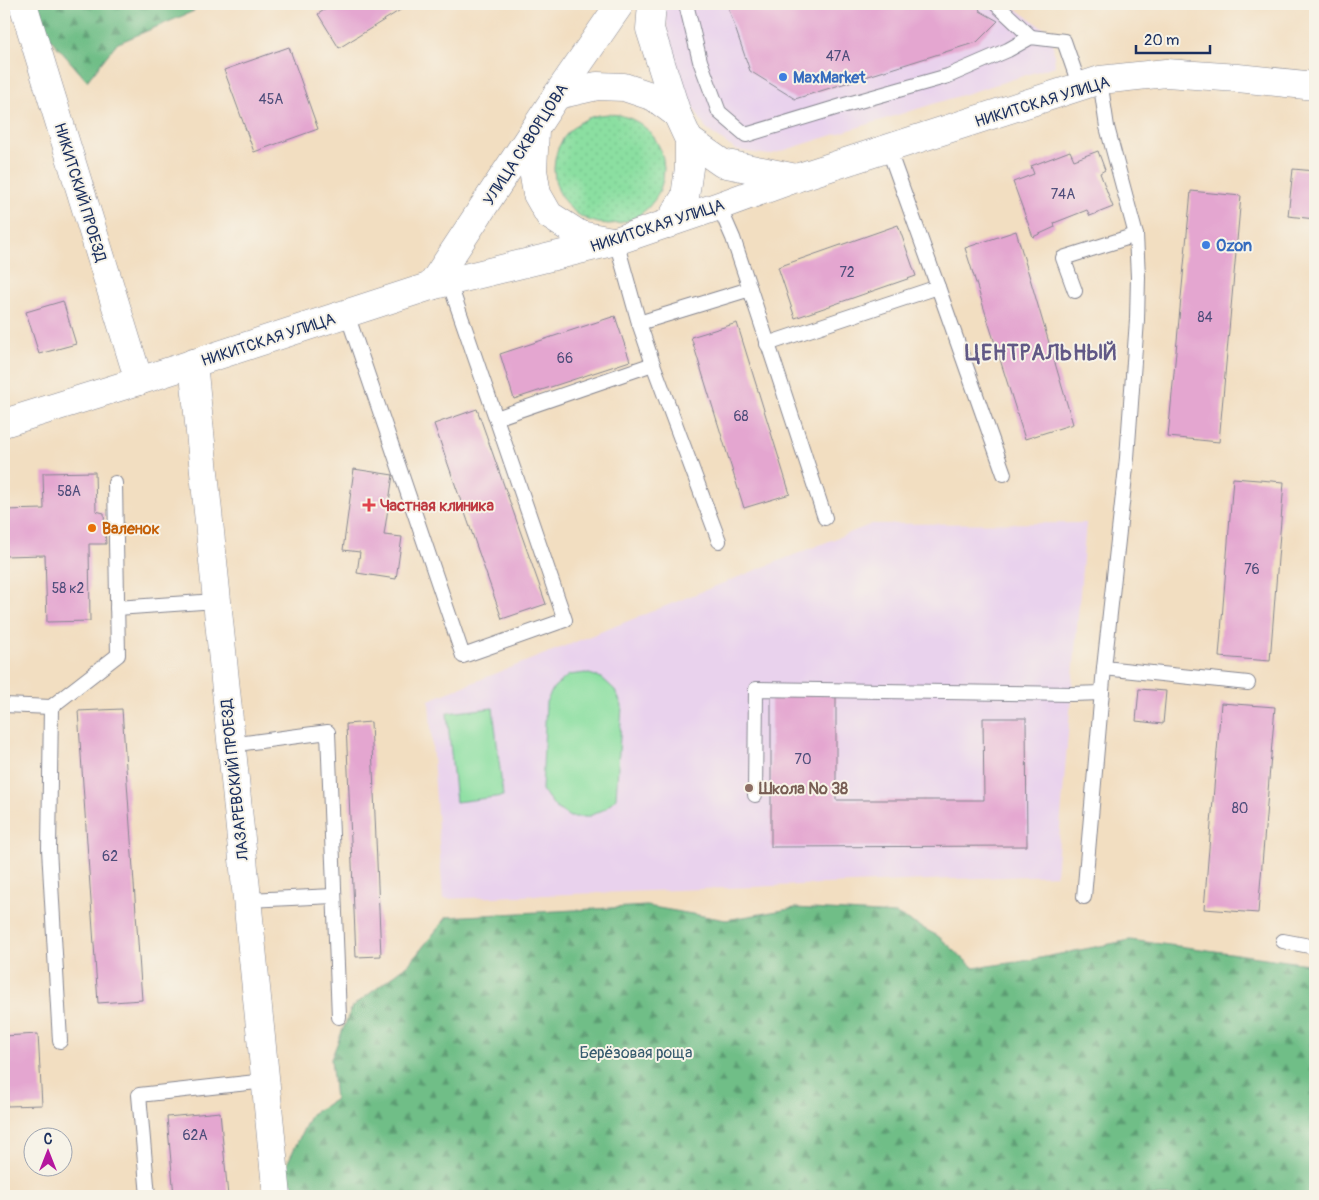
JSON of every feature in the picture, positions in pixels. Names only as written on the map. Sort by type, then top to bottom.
[{"type":"street","name":"НИКИТСКИЙ ПРОЕЗД","points":[[22,4],[139,381]]},
{"type":"street","name":"УЛИЦА СКВОРЦОВА","points":[[440,284],[534,130],[618,4]]},
{"type":"street","points":[[652,4],[650,29],[677,114],[689,140],[689,168],[685,197],[668,224]]},
{"type":"street","name":"НИКИТСКАЯ УЛИЦА","points":[[4,423],[440,284],[616,241],[796,178],[1090,84],[1166,74],[1238,78],[1315,86]]},
{"type":"street","points":[[557,95],[597,86],[624,86],[654,97],[677,114]]},
{"type":"street","points":[[534,130],[533,170],[537,194],[549,215],[580,235],[616,241]]},
{"type":"street","points":[[689,140],[722,163],[796,178]]},
{"type":"street","name":"ЛАЗАРЕВСКИЙ ПРОЕЗД","points":[[193,364],[277,1196]]},
{"type":"lane","points":[[686,4],[700,61],[719,112],[746,135],[948,76],[1031,38],[1064,41],[1090,84],[1107,127],[1136,235],[1138,277],[1126,458],[1104,668],[1084,897]]},
{"type":"lane","points":[[996,4],[1031,38]]},
{"type":"lane","points":[[888,148],[1004,474]]},
{"type":"lane","points":[[719,206],[733,238],[825,518]]},
{"type":"lane","points":[[1075,291],[1063,258],[1136,235]]},
{"type":"lane","points":[[616,241],[639,323],[653,364],[719,541]]},
{"type":"lane","points":[[347,314],[463,656],[565,620],[496,418],[440,284]]},
{"type":"lane","points":[[767,344],[938,287]]},
{"type":"lane","points":[[639,323],[750,289]]},
{"type":"lane","points":[[496,418],[653,364]]},
{"type":"lane","points":[[4,705],[51,707],[118,656],[114,483]]},
{"type":"lane","points":[[117,608],[216,601]]},
{"type":"lane","points":[[1104,668],[1248,683]]},
{"type":"lane","points":[[755,795],[756,689],[1102,693]]},
{"type":"lane","points":[[51,707],[49,849],[60,1042]]},
{"type":"lane","points":[[230,744],[328,732],[339,1017]]},
{"type":"lane","points":[[246,900],[334,896]]},
{"type":"lane","points":[[1283,941],[1315,947]]},
{"type":"lane","points":[[148,1196],[139,1095],[265,1081]]},
{"type":"shaded area","points":[[664,4],[1009,4],[1052,34],[1055,66],[769,155],[736,150],[706,129],[685,93],[669,44]]},
{"type":"shaded area","name":"Школа № 38","points":[[1086,523],[1056,875],[443,899],[429,700],[872,524]]},
{"type":"green space","points":[[33,4],[200,4],[194,11],[116,44],[87,81],[48,36]]},
{"type":"green space","points":[[609,114],[630,118],[648,130],[660,148],[664,169],[660,190],[648,208],[630,220],[609,224],[588,220],[570,208],[558,190],[554,169],[558,148],[570,130],[588,118]]},
{"type":"green space","points":[[586,673],[602,678],[615,690],[622,706],[616,798],[605,809],[587,817],[570,817],[556,808],[542,790],[546,702],[554,687],[569,675]]},
{"type":"green space","points":[[493,708],[503,796],[456,802],[447,713]]},
{"type":"green space","name":"Берёзовая роща","points":[[647,906],[726,920],[795,908],[896,914],[938,936],[974,968],[1030,960],[1130,940],[1315,965],[1315,1196],[286,1196],[283,1172],[311,1114],[335,1100],[331,1059],[352,1007],[409,964],[447,917]]},
{"type":"building","points":[[327,4],[410,4],[339,48],[318,14],[329,7]]},
{"type":"building","points":[[727,4],[978,4],[980,11],[998,21],[977,42],[795,99],[750,71]]},
{"type":"building","points":[[289,47],[318,129],[254,152],[224,70]]},
{"type":"building","points":[[1070,151],[1074,160],[1098,151],[1105,170],[1100,173],[1113,207],[1090,216],[1087,210],[1054,223],[1055,227],[1033,237],[1013,182],[1034,174],[1031,166]]},
{"type":"building","points":[[1293,169],[1315,171],[1315,219],[1288,216]]},
{"type":"building","points":[[1191,191],[1241,196],[1219,442],[1168,437]]},
{"type":"building","points":[[898,225],[916,276],[795,318],[778,267]]},
{"type":"building","points":[[1016,231],[1073,424],[1025,439],[965,248]]},
{"type":"building","points":[[63,301],[76,344],[39,354],[26,312]]},
{"type":"building","points":[[615,316],[630,361],[514,399],[500,354]]},
{"type":"building","points":[[737,323],[790,494],[744,508],[691,337]]},
{"type":"building","points":[[477,409],[546,604],[502,619],[434,424]]},
{"type":"building","name":"Частная клиника","points":[[354,469],[393,475],[384,535],[402,537],[396,579],[357,573],[360,552],[343,550]]},
{"type":"building","points":[[95,472],[96,511],[104,513],[106,544],[89,544],[90,621],[47,622],[45,555],[4,556],[4,510],[44,509],[43,473]]},
{"type":"building","points":[[1233,478],[1284,482],[1270,661],[1219,657]]},
{"type":"building","points":[[1139,689],[1166,691],[1163,724],[1136,721]]},
{"type":"building","points":[[771,695],[836,695],[836,800],[984,800],[983,718],[1026,718],[1027,846],[771,847]]},
{"type":"building","points":[[1221,703],[1275,707],[1258,913],[1204,909]]},
{"type":"building","points":[[122,709],[142,1000],[98,1003],[78,711]]},
{"type":"building","points":[[371,722],[381,956],[356,957],[346,724]]},
{"type":"building","points":[[38,1034],[42,1105],[7,1106],[4,1036]]},
{"type":"building","points":[[220,1112],[228,1196],[174,1196],[167,1117]]},
{"type":"place","name":"MaxMarket","points":[[783,77]]},
{"type":"place","name":"Ozon","points":[[1206,245]]},
{"type":"place","name":"Частная клиника","points":[[369,505]]},
{"type":"place","name":"Валенок","points":[[92,528]]},
{"type":"place","name":"Школа № 38","points":[[749,788]]},
{"type":"district","name":"ЦЕНТРАЛЬНЫЙ","points":[[1041,353]]}]
